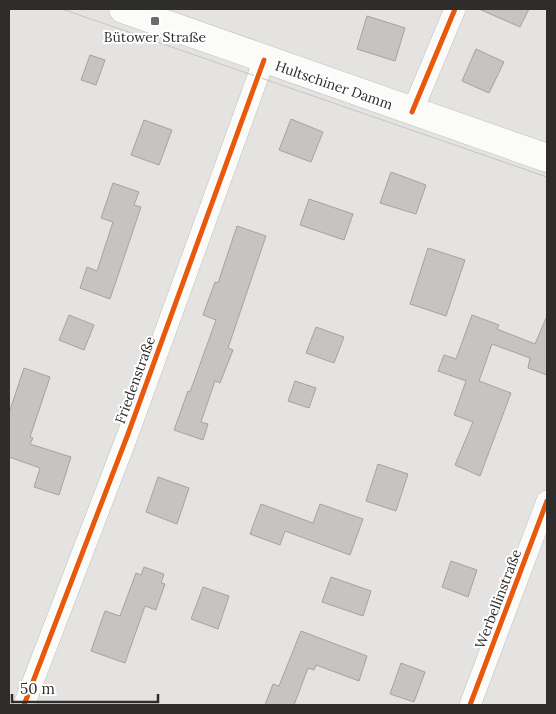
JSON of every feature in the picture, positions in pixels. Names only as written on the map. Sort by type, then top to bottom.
[{"type":"main road","name":"Hultschiner Damm","points":[[122,9],[547,158]]},
{"type":"street","points":[[412,112],[455,9]]},
{"type":"street","name":"Friedenstraße","points":[[24,705],[128,434],[264,60]]},
{"type":"street","name":"Werbellinstraße","points":[[470,705],[547,501]]},
{"type":"building","points":[[479,9],[529,9],[520,27]]},
{"type":"building","points":[[367,16],[405,28],[395,61],[357,49]]},
{"type":"building","points":[[476,49],[504,62],[489,93],[462,81]]},
{"type":"building","points":[[90,55],[105,60],[96,85],[81,80]]},
{"type":"building","points":[[291,119],[323,132],[311,162],[279,150]]},
{"type":"building","points":[[144,120],[172,130],[159,165],[131,155]]},
{"type":"building","points":[[391,172],[426,185],[416,214],[380,203]]},
{"type":"building","points":[[113,183],[139,192],[134,205],[141,207],[110,299],[80,288],[87,267],[97,271],[113,222],[101,218]]},
{"type":"building","points":[[309,199],[353,214],[344,240],[300,225]]},
{"type":"building","points":[[237,226],[266,236],[228,348],[233,350],[220,383],[215,381],[201,422],[208,424],[203,440],[174,430],[216,320],[203,315],[215,282],[218,283]]},
{"type":"building","points":[[428,248],[465,260],[446,316],[410,304]]},
{"type":"building","points":[[69,315],[94,325],[84,350],[59,340]]},
{"type":"building","points":[[472,315],[499,325],[497,329],[535,344],[547,316],[547,375],[528,368],[530,358],[492,344],[479,381],[511,393],[480,476],[455,465],[473,422],[454,415],[466,381],[438,371],[444,355],[456,359]]},
{"type":"building","points":[[316,327],[344,337],[334,363],[306,353]]},
{"type":"building","points":[[24,368],[50,377],[30,437],[33,438],[30,444],[71,457],[59,495],[34,487],[40,468],[9,457],[9,413]]},
{"type":"building","points":[[295,381],[316,388],[309,408],[288,401]]},
{"type":"building","points":[[378,464],[408,474],[396,511],[366,501]]},
{"type":"building","points":[[158,477],[189,488],[177,524],[146,512]]},
{"type":"building","points":[[261,504],[313,523],[320,504],[363,519],[350,555],[285,531],[280,545],[250,534]]},
{"type":"building","points":[[451,561],[477,570],[468,597],[442,587]]},
{"type":"building","points":[[144,567],[164,574],[161,583],[165,584],[156,610],[145,606],[125,663],[91,651],[105,611],[120,616],[136,573],[141,575]]},
{"type":"building","points":[[331,577],[371,591],[363,616],[322,602]]},
{"type":"building","points":[[203,587],[229,596],[218,629],[191,619]]},
{"type":"building","points":[[301,631],[367,656],[359,681],[316,665],[314,670],[308,668],[294,705],[265,705],[273,684],[279,686]]},
{"type":"building","points":[[401,663],[425,672],[414,702],[390,694]]},
{"type":"tram line","points":[[62,9],[547,177]]},
{"type":"cycle path","points":[[412,112],[455,9]]},
{"type":"cycle path","points":[[24,705],[128,434],[264,60]]},
{"type":"cycle path","points":[[470,705],[547,501]]},
{"type":"place","name":"Bütower Straße","points":[[155,21]]}]
